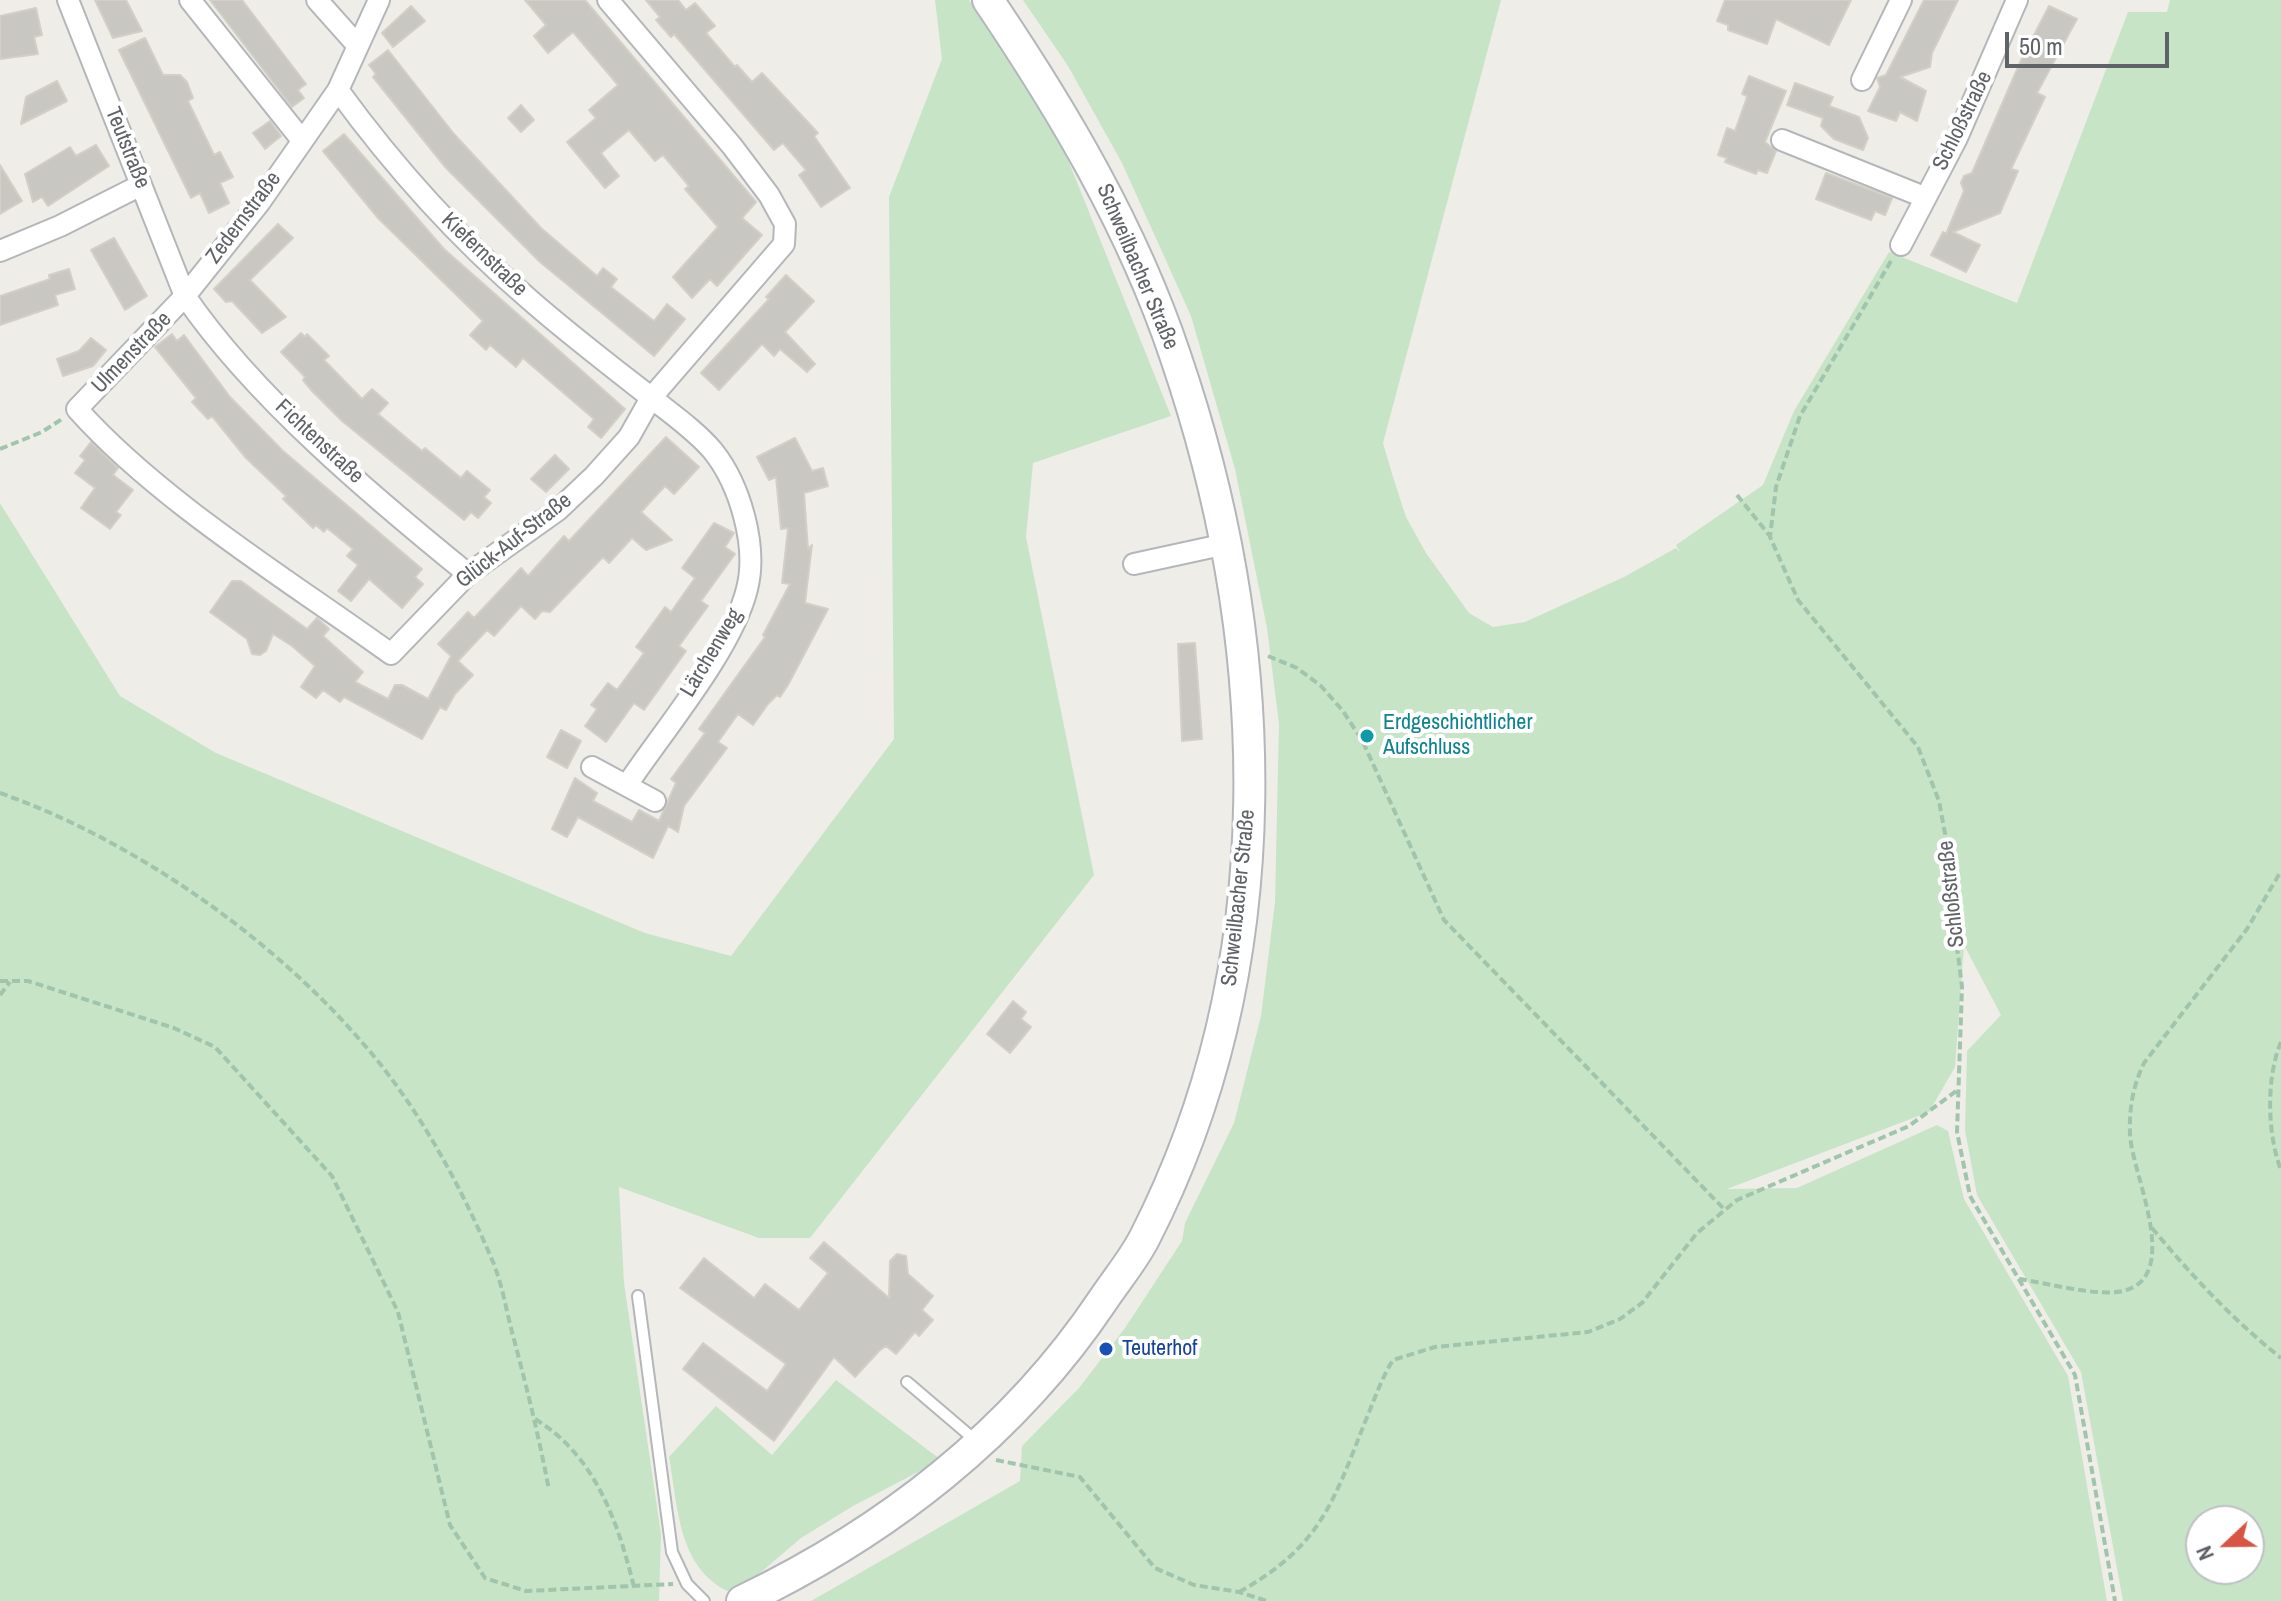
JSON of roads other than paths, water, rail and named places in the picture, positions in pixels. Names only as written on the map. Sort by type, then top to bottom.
[{"type":"main road","name":"Schweilbacher Straße","points":[[742,1601],[877,1524],[925,1491],[994,1451],[1143,1240],[1203,1104],[1238,951],[1249,839],[1259,660],[1175,354],[1144,278],[1099,179],[1035,70],[988,0]]},
{"type":"street","name":"Teutstraße","points":[[68,0],[185,296]]},
{"type":"street","points":[[190,0],[301,139]]},
{"type":"street","points":[[317,0],[358,46]]},
{"type":"street","name":"Zedernstraße","points":[[185,296],[260,202],[338,90],[379,0]]},
{"type":"street","name":"Glück-Auf-Straße","points":[[77,409],[106,441],[178,499],[391,654],[468,574],[558,510],[594,476],[629,437],[651,398],[784,244],[785,224],[769,195],[732,146],[608,0]]},
{"type":"street","points":[[1862,80],[1901,0]]},
{"type":"street","name":"Schloßstraße","points":[[1901,245],[1957,138],[2017,0]]},
{"type":"street","name":"Kiefernstraße","points":[[338,90],[403,172],[467,242],[531,301],[651,398]]},
{"type":"street","name":"Schloßstraße","points":[[1782,140],[1924,197]]},
{"type":"street","points":[[0,251],[60,226],[141,185]]},
{"type":"street","name":"Ulmenstraße","points":[[77,409],[185,296]]},
{"type":"street","name":"Fichtenstraße","points":[[185,296],[212,335],[270,396],[417,533],[468,574]]},
{"type":"street","name":"Lärchenweg","points":[[627,785],[719,649],[747,589],[751,560],[734,488],[713,452],[651,398]]},
{"type":"street","points":[[1134,564],[1226,544]]},
{"type":"street","points":[[592,767],[655,801]]},
{"type":"lane","points":[[638,1296],[672,1552],[687,1584],[704,1601]]},
{"type":"lane","points":[[907,1382],[994,1451]]},
{"type":"place","name":"Erdgeschichtlicher Aufschluss","points":[[1367,736]]},
{"type":"place","name":"Teuterhof","points":[[1106,1349]]}]
